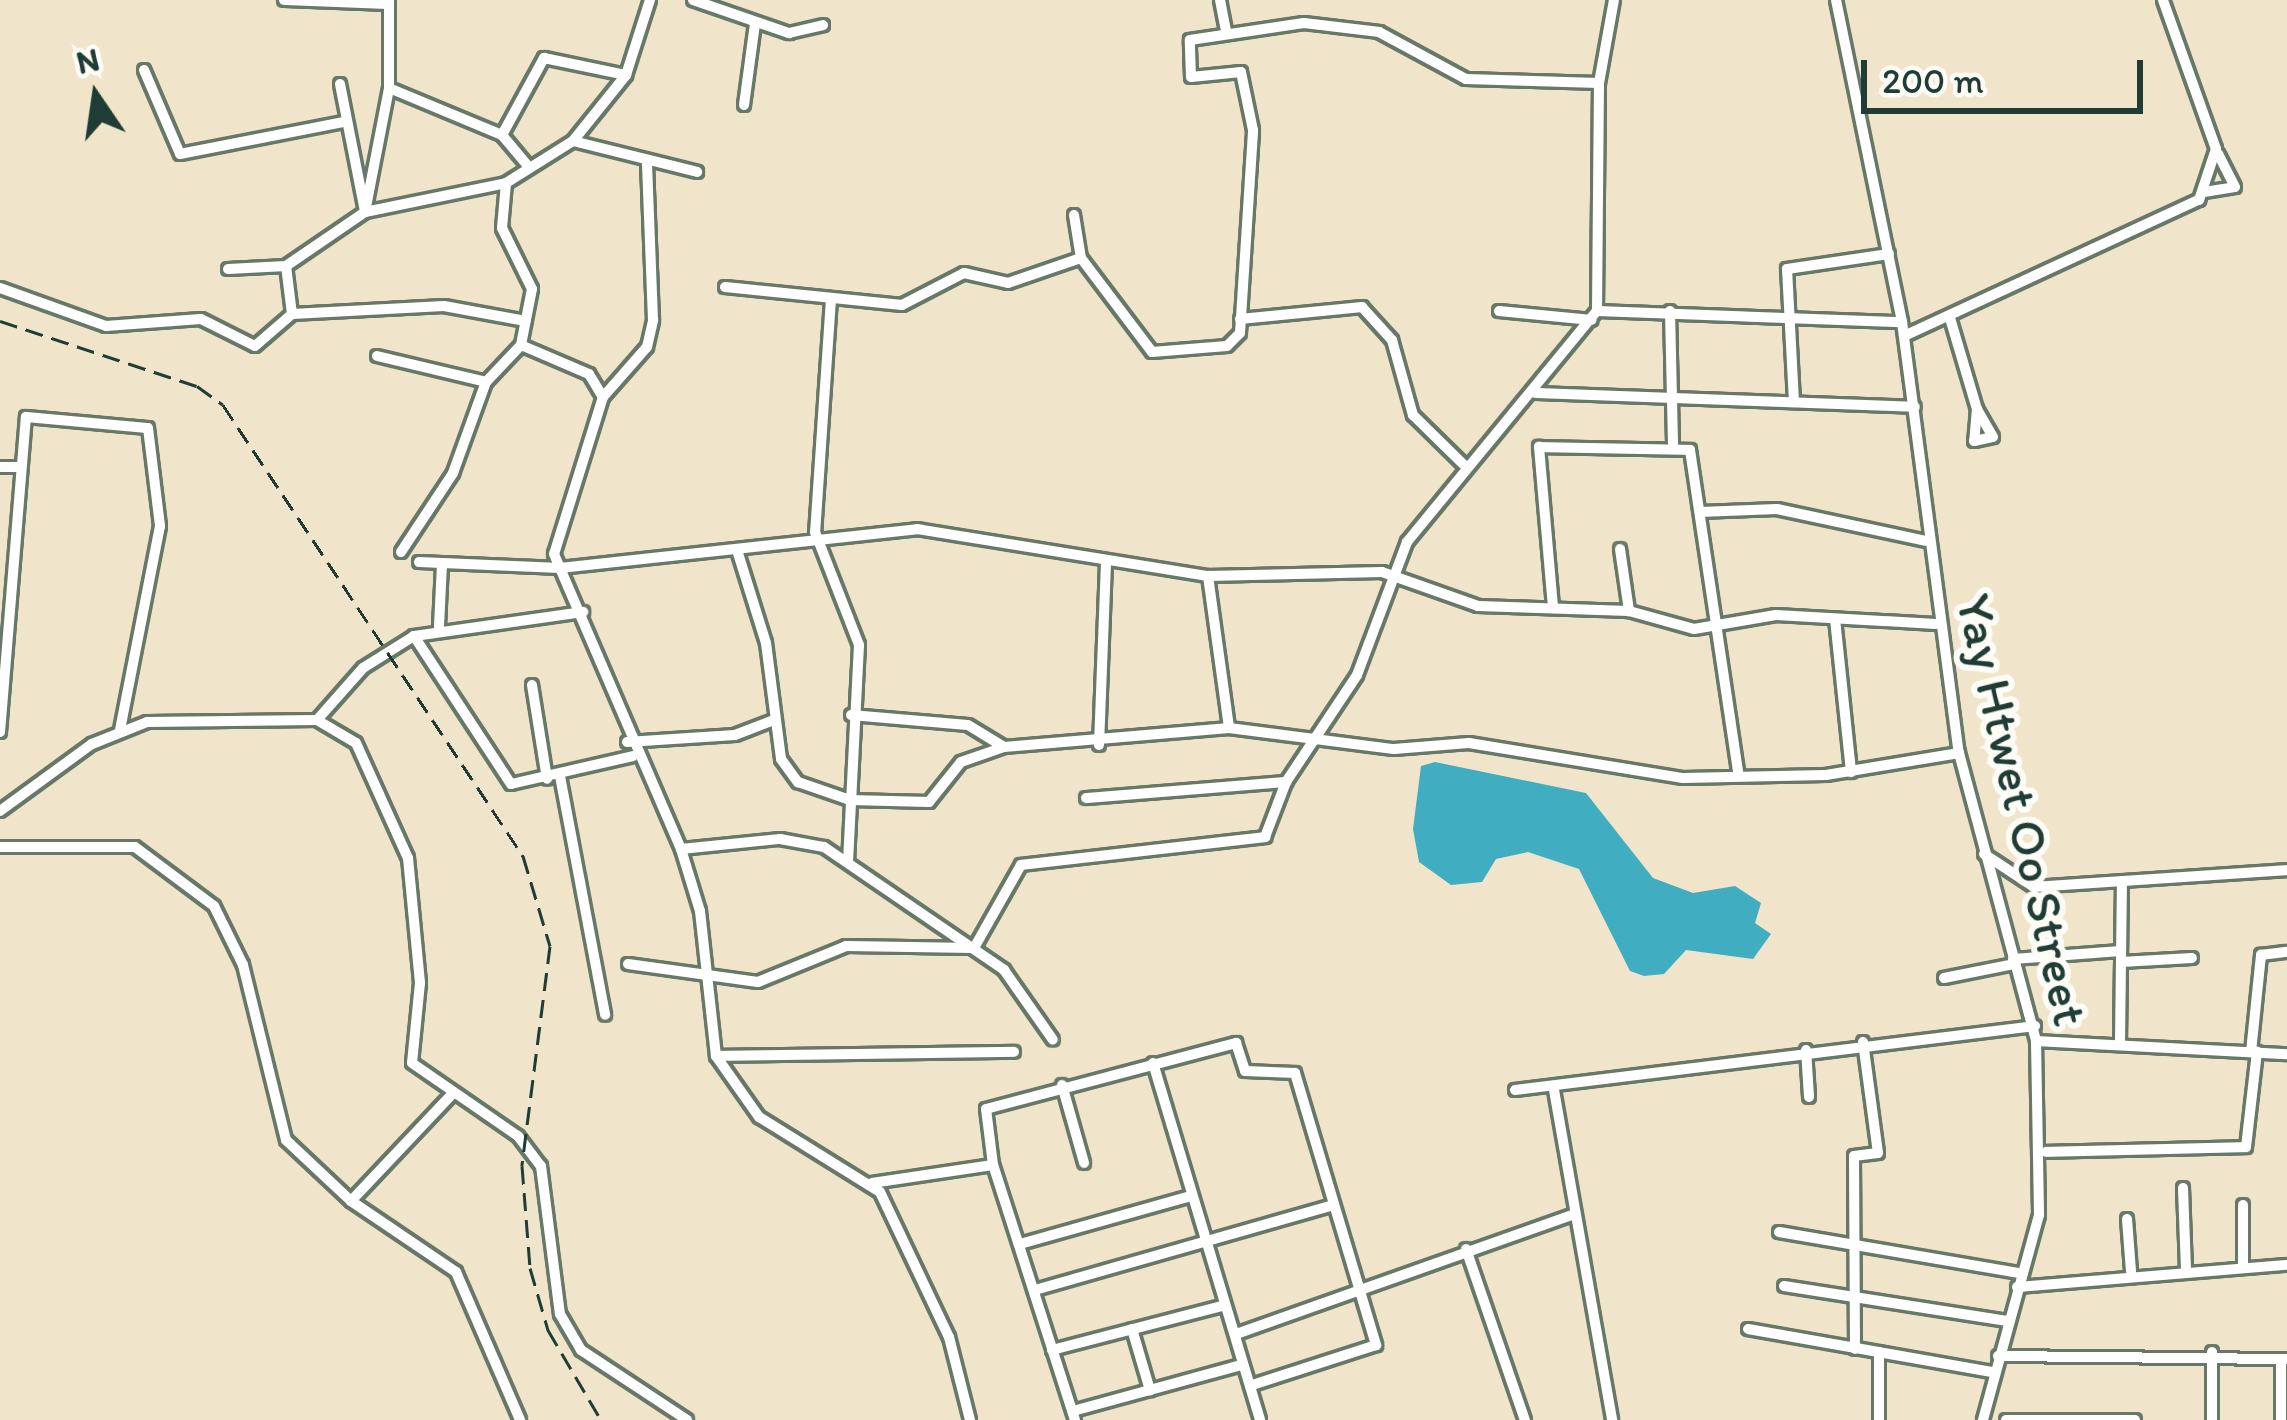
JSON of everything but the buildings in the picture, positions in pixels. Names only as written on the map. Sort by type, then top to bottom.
[{"type":"street","points":[[284,0],[389,2],[389,88],[365,212]]},
{"type":"street","points":[[228,268],[286,266],[365,212],[506,183],[526,164],[573,141],[626,75],[650,0]]},
{"type":"street","points":[[693,0],[789,34],[823,25]]},
{"type":"street","points":[[1220,0],[1226,32]]},
{"type":"street","points":[[974,948],[1021,865],[1261,838],[1286,782],[1357,675],[1392,579],[1463,464],[1535,393],[1594,315],[1598,83],[1614,0]]},
{"type":"street","name":"Yay Htwet Oo Street","points":[[1836,0],[1902,322],[1936,624],[1959,753],[2035,1026],[2046,1152],[1983,1420]]},
{"type":"street","points":[[1904,336],[1950,318],[2204,192],[2235,187],[2215,148],[2163,0]]},
{"type":"street","points":[[1074,215],[1081,258],[1159,355],[1226,346],[1240,319],[1253,130],[1243,76],[1188,74],[1190,40],[1304,23],[1379,32],[1466,79],[1598,83]]},
{"type":"street","points":[[744,105],[755,24]]},
{"type":"street","points":[[502,136],[544,58],[626,75]]},
{"type":"street","points":[[144,70],[180,154],[343,122]]},
{"type":"street","points":[[340,84],[343,122],[365,212]]},
{"type":"street","points":[[389,88],[502,136],[526,164]]},
{"type":"street","points":[[573,141],[697,172]]},
{"type":"street","points":[[2204,192],[2215,148]]},
{"type":"street","points":[[647,163],[653,320],[647,347],[603,397],[556,532],[560,568],[583,612],[633,756],[681,849],[708,971],[716,1056],[759,1118],[872,1183],[949,1337],[970,1420]]},
{"type":"street","points":[[400,552],[454,473],[486,382],[521,344],[532,290],[502,228],[506,183]]},
{"type":"street","points":[[1794,402],[1786,269],[1889,254]]},
{"type":"street","points":[[724,287],[902,304],[964,273],[1008,283],[1081,258]]},
{"type":"street","points":[[286,266],[292,314]]},
{"type":"street","points":[[0,287],[93,323],[201,319],[255,346],[292,314],[444,306],[526,321]]},
{"type":"street","points":[[831,299],[815,532],[859,645],[851,715],[848,861]]},
{"type":"street","points":[[1240,319],[1362,307],[1392,340],[1413,415],[1463,464]]},
{"type":"street","points":[[1499,311],[1594,315],[1670,311],[1902,322]]},
{"type":"street","points":[[1670,311],[1673,448]]},
{"type":"street","points":[[1950,318],[1977,409]]},
{"type":"street","points":[[521,344],[589,374],[603,397]]},
{"type":"street","points":[[377,356],[486,382]]},
{"type":"street","points":[[1535,393],[1915,407]]},
{"type":"street","points":[[0,731],[26,417],[148,428],[160,526],[120,730]]},
{"type":"street","points":[[1553,607],[1538,447],[1673,448],[1692,454],[1739,776]]},
{"type":"street","points":[[0,467],[21,467]]},
{"type":"street","points":[[1700,512],[1777,509],[1927,541]]},
{"type":"street","points":[[418,562],[560,568],[737,550],[815,532],[917,529],[1106,565],[1208,576],[1392,579],[1478,606],[1629,611],[1694,629],[1718,620],[1936,624]]},
{"type":"street","points":[[1620,548],[1629,611]]},
{"type":"street","points":[[737,550],[766,643],[774,720],[791,776],[850,800],[929,802],[962,762],[1004,746],[1099,745],[1229,728],[1739,776],[1851,772],[1959,753]]},
{"type":"street","points":[[439,626],[442,565]]},
{"type":"street","points":[[1099,745],[1106,565]]},
{"type":"street","points":[[1208,576],[1229,728]]},
{"type":"street","points":[[317,719],[363,668],[414,635],[439,626],[583,612]]},
{"type":"street","points":[[1835,619],[1851,772]]},
{"type":"street","points":[[414,635],[506,779],[554,778],[633,756]]},
{"type":"street","points":[[532,686],[605,1015]]},
{"type":"street","points":[[851,715],[968,724],[1004,746]]},
{"type":"street","points":[[0,811],[120,730],[317,719],[356,743],[408,858],[420,983],[412,1063],[541,1166],[560,1315],[581,1350],[687,1420]]},
{"type":"street","points":[[627,742],[735,735],[774,720]]},
{"type":"street","points":[[1086,798],[1286,782]]},
{"type":"street","points":[[681,849],[798,840],[848,861],[974,948],[1039,1007],[1053,1040]]},
{"type":"street","points":[[0,847],[135,847],[214,906],[243,965],[286,1140],[351,1202],[456,1272],[520,1420]]},
{"type":"street","points":[[1984,854],[2034,887],[2287,870]]},
{"type":"street","points":[[2120,1042],[2122,881]]},
{"type":"street","points":[[628,964],[773,981],[845,946],[974,948]]},
{"type":"street","points":[[2046,1152],[2246,1148],[2261,955],[2287,952]]},
{"type":"street","points":[[1944,978],[2014,962],[2192,958]]},
{"type":"street","points":[[1515,1090],[1554,1090],[1863,1042],[2035,1026]]},
{"type":"street","points":[[2036,1041],[2287,1054]]},
{"type":"street","points":[[1855,1348],[1853,1156],[1878,1153],[1863,1042]]},
{"type":"street","points":[[1240,1365],[1074,1415],[993,1165],[986,1109],[1236,1043],[1245,1071],[1295,1072],[1361,1289],[1373,1348],[1252,1385]]},
{"type":"street","points":[[1806,1050],[1809,1097]]},
{"type":"street","points":[[716,1056],[1014,1052]]},
{"type":"street","points":[[1153,1063],[1222,1306],[1237,1334],[1240,1365],[1252,1385],[1260,1420]]},
{"type":"street","points":[[1063,1085],[1084,1163]]},
{"type":"street","points":[[1554,1090],[1611,1420]]},
{"type":"street","points":[[351,1202],[452,1093]]},
{"type":"street","points":[[872,1183],[993,1165]]},
{"type":"street","points":[[2183,1188],[2186,1270]]},
{"type":"street","points":[[1020,1244],[1191,1196]]},
{"type":"street","points":[[1035,1290],[1333,1205]]},
{"type":"street","points":[[2242,1205],[2243,1266]]},
{"type":"street","points":[[1237,1334],[1575,1214]]},
{"type":"street","points":[[2127,1219],[2131,1271]]},
{"type":"street","points":[[1779,1232],[2020,1273]]},
{"type":"street","points":[[1466,1250],[1525,1420]]},
{"type":"street","points":[[2017,1287],[2131,1271],[2287,1265]]},
{"type":"street","points":[[1784,1286],[2007,1321]]},
{"type":"street","points":[[1052,1351],[1222,1306]]},
{"type":"street","points":[[1132,1329],[1150,1390]]},
{"type":"street","points":[[1748,1329],[1993,1372]]},
{"type":"street","points":[[1879,1352],[1879,1420]]},
{"type":"street","points":[[1998,1356],[2212,1352],[2284,1359],[2283,1417]]},
{"type":"street","points":[[2212,1352],[2212,1420]]},
{"type":"street","points":[[2006,1420],[2135,1420]]},
{"type":"water","points":[[1435,762],[1586,793],[1653,878],[1693,893],[1735,886],[1761,903],[1755,923],[1771,934],[1753,959],[1686,950],[1664,974],[1644,976],[1630,971],[1579,869],[1528,852],[1496,859],[1482,882],[1451,885],[1419,862],[1413,829],[1421,766]]},
{"type":"railway","points":[[0,321],[197,386],[223,405],[523,856],[550,946],[522,1166],[530,1268],[548,1330],[601,1420]]}]
